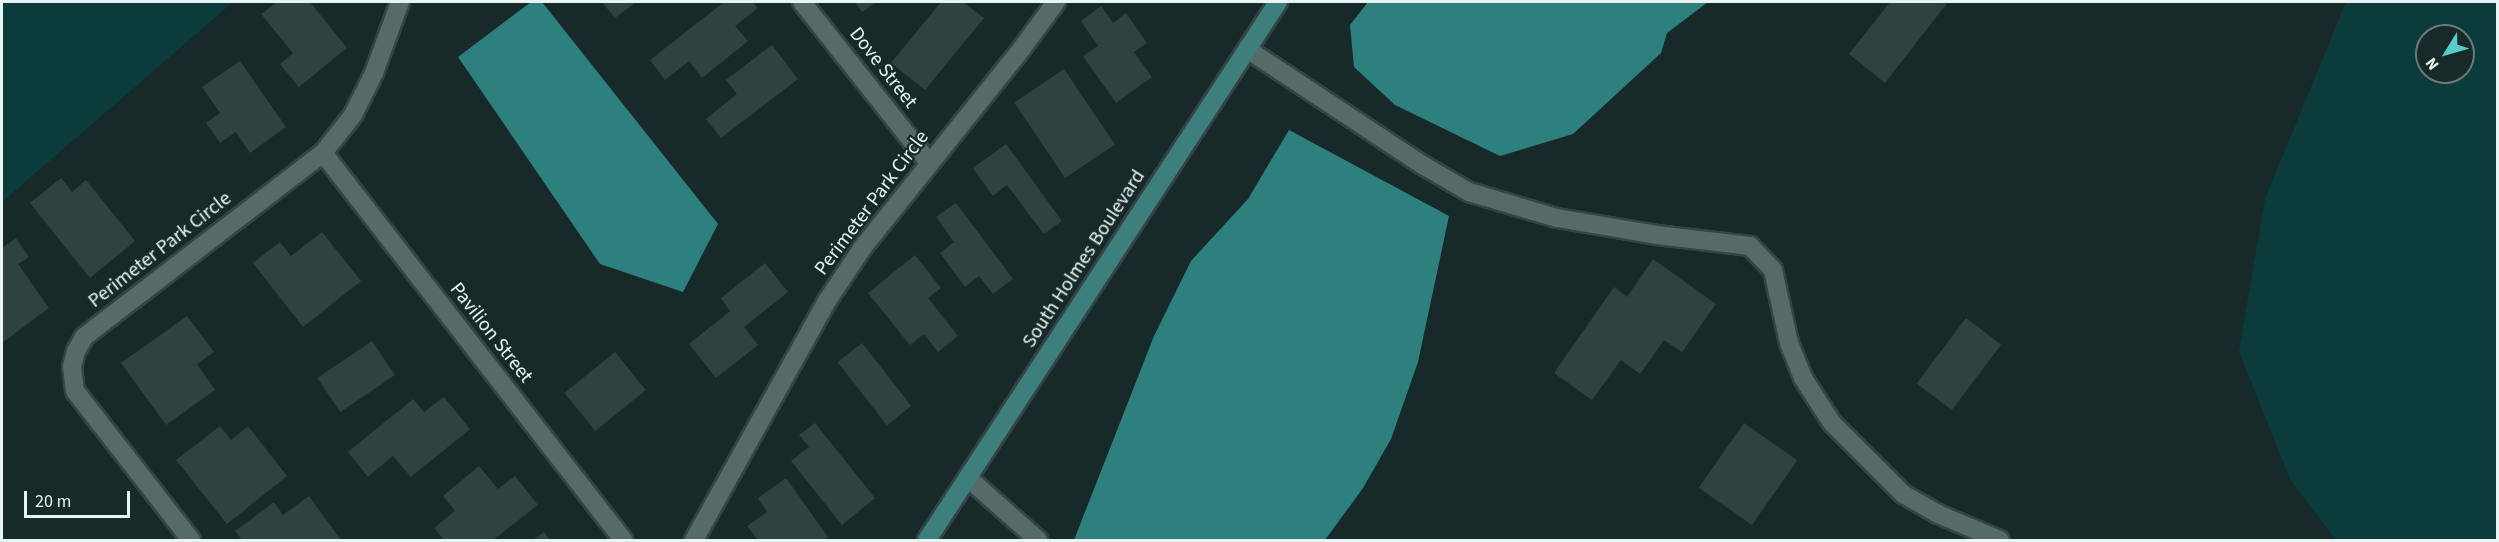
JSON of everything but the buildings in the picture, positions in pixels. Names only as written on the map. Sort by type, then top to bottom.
[{"type":"main road","name":"South Holmes Boulevard","points":[[927,540],[1278,2]]},
{"type":"street","name":"Perimeter Park Circle","points":[[190,540],[75,391],[72,367],[76,351],[84,337],[323,153],[352,115],[374,73],[400,2]]},
{"type":"street","name":"Dove Street","points":[[802,2],[929,163]]},
{"type":"street","name":"Perimeter Park Circle","points":[[694,540],[827,301],[863,247],[1017,55],[1056,2]]},
{"type":"street","points":[[1247,49],[1421,164],[1469,192],[1557,218],[1657,235],[1750,246],[1773,270],[1789,343],[1803,378],[1832,423],[1903,494],[1938,514],[2000,540]]},
{"type":"street","name":"Pavilion Street","points":[[323,153],[623,540]]},
{"type":"street","points":[[968,478],[1038,540]]},
{"type":"shaded area","points":[[2,2],[233,2],[2,202]]},
{"type":"shaded area","points":[[531,2],[542,2],[718,224],[683,292],[600,264],[458,57]]},
{"type":"shaded area","points":[[1368,2],[1708,2],[1667,33],[1661,53],[1573,134],[1500,156],[1395,105],[1354,67],[1350,25]]},
{"type":"shaded area","points":[[2346,2],[2497,2],[2497,540],[2336,540],[2291,481],[2239,351],[2265,199]]},
{"type":"shaded area","points":[[1289,130],[1449,216],[1418,362],[1391,439],[1363,488],[1325,540],[1074,540],[1154,336],[1191,261],[1248,199]]}]
